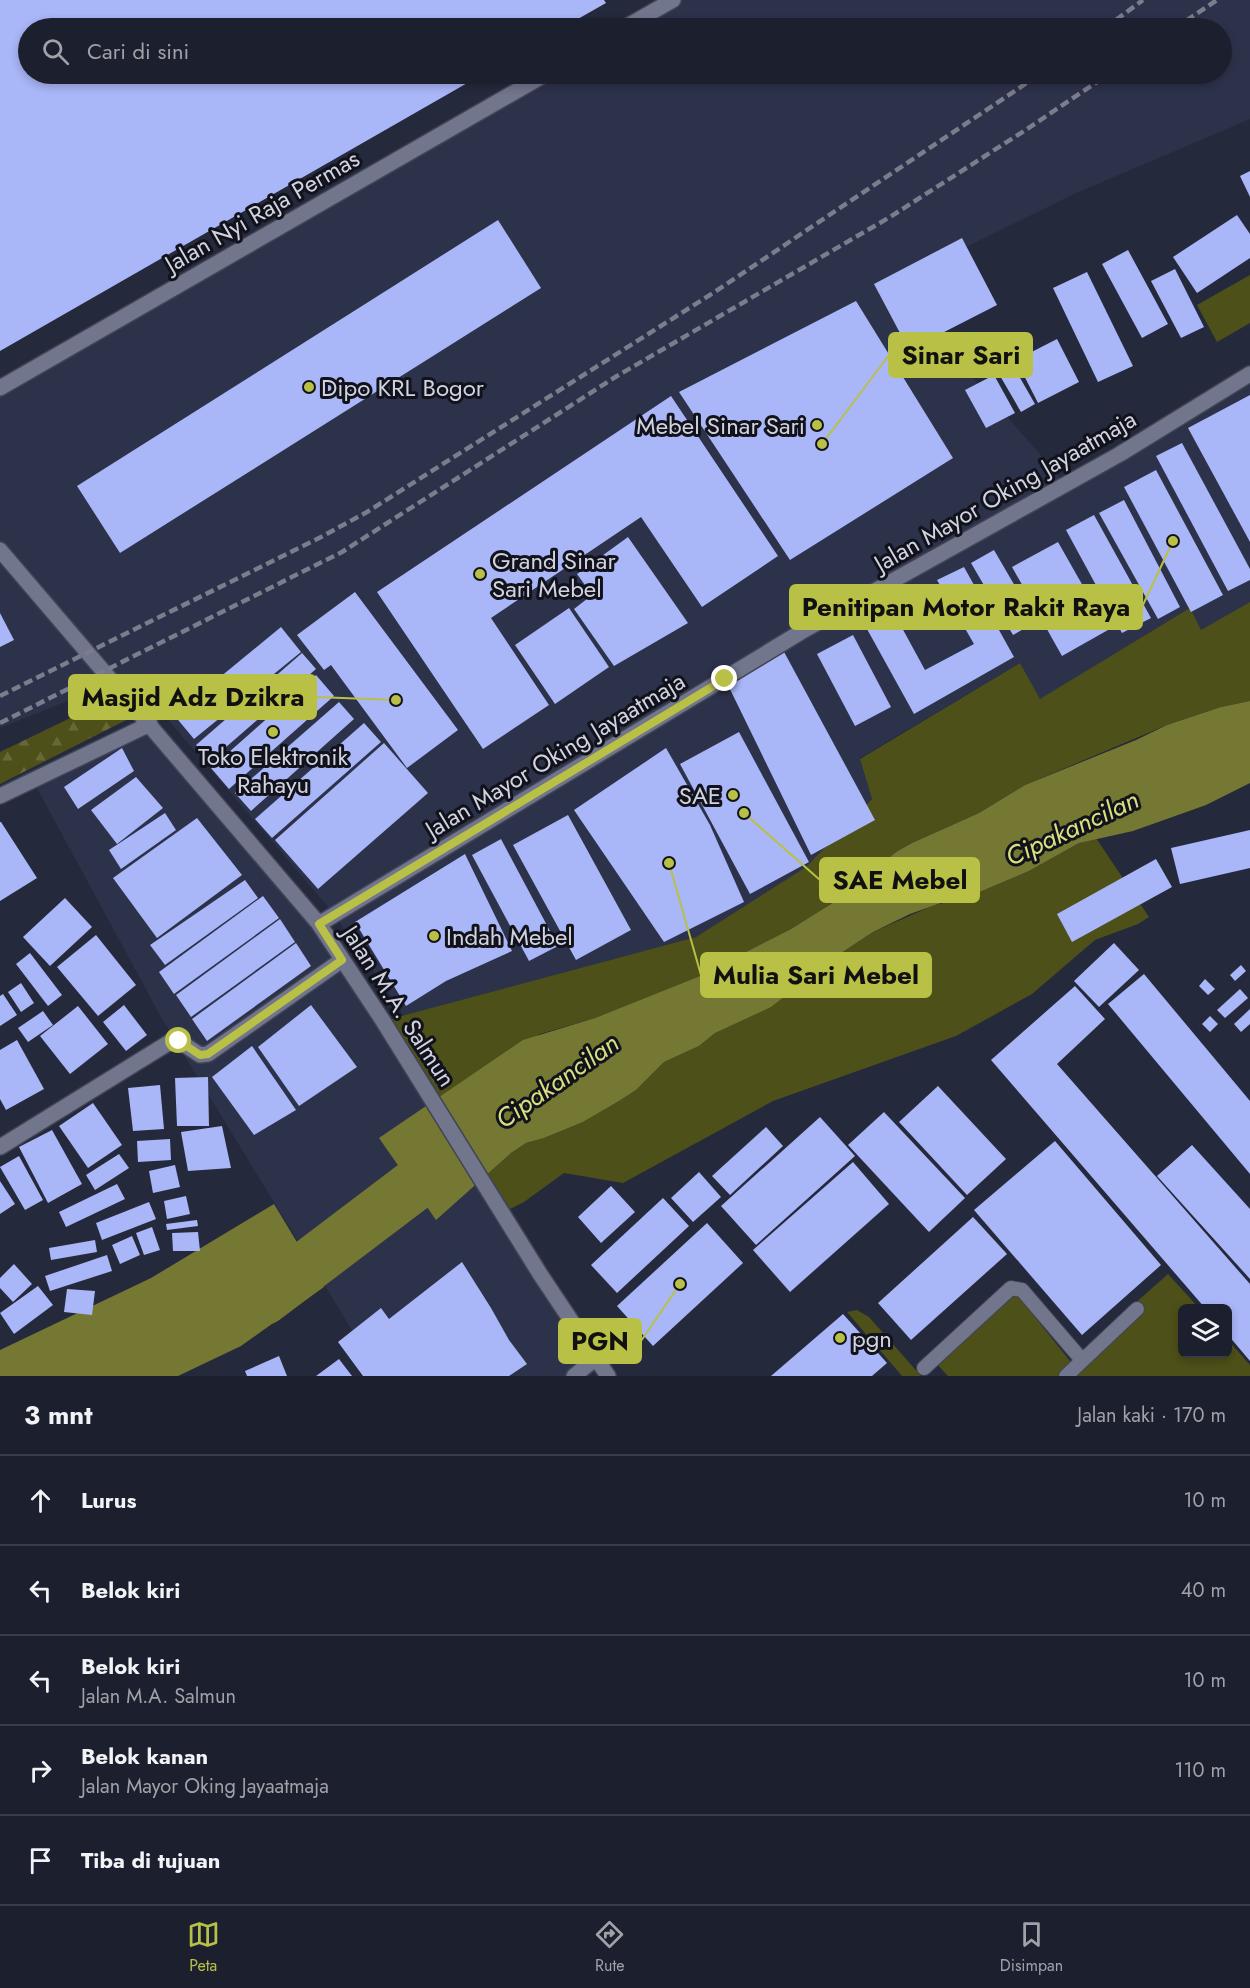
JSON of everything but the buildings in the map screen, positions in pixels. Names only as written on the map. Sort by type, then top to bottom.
[{"type":"street","points":[[636,18],[650,6],[673,0]]},
{"type":"street","name":"Jalan Nyi Raja Permas","points":[[0,388],[529,84]]},
{"type":"street","name":"Jalan Mayor Oking Jayaatmaja","points":[[319,924],[801,632],[1120,454],[1250,374]]},
{"type":"street","name":"Jalan M.A. Salmun","points":[[0,550],[319,924],[383,1021],[540,1274],[608,1376]]},
{"type":"street","points":[[0,796],[150,724]]},
{"type":"street","points":[[0,1147],[170,1042],[179,1041],[200,1055],[208,1054],[342,960]]},
{"type":"street","points":[[574,1376],[596,1358]]},
{"type":"lane","points":[[924,1368],[1011,1288],[1022,1290],[1082,1360]]},
{"type":"lane","points":[[1066,1376],[1137,1309]]},
{"type":"shaded area","points":[[671,0],[1250,0],[1250,119],[1074,194],[891,284],[1066,484],[1250,377],[1250,602],[1201,631],[1189,609],[1040,700],[1020,663],[860,758],[872,799],[806,867],[696,937],[404,1016],[334,914],[159,709],[146,716],[0,550],[0,388],[527,84],[1232,84],[1232,18],[640,18]]},
{"type":"shaded area","points":[[0,560],[108,685],[0,728]]},
{"type":"shaded area","points":[[150,724],[319,924],[596,1358],[575,1376],[380,1376],[161,1017],[32,779]]},
{"type":"green space","points":[[1250,275],[1250,323],[1217,342],[1197,305]]},
{"type":"green space","points":[[1250,602],[1250,701],[1221,707],[1167,725],[1025,785],[979,813],[896,852],[839,899],[791,929],[715,970],[595,1018],[540,1034],[433,1102],[383,1021],[696,937],[806,867],[872,799],[860,759],[1020,663],[1040,699],[1190,608],[1201,630]]},
{"type":"green space","points":[[120,694],[138,714],[0,784],[0,752]]},
{"type":"green space","points":[[1096,838],[1149,917],[1138,924],[1095,940],[1032,994],[956,1036],[773,1101],[623,1183],[564,1173],[524,1202],[502,1213],[481,1180],[511,1153],[526,1143],[583,1122],[636,1090],[664,1062],[699,1046],[715,1033],[788,995],[835,957],[873,932],[932,906],[970,896],[1029,871],[1079,843]]},
{"type":"green space","points":[[1168,1274],[1195,1304],[1178,1304],[1178,1358],[1232,1358],[1232,1345],[1250,1365],[1250,1376],[948,1376],[931,1358],[1015,1292],[1070,1361]]},
{"type":"green space","points":[[857,1310],[869,1317],[921,1376],[902,1376],[847,1312]]},
{"type":"water","points":[[1250,701],[1250,783],[1206,805],[1133,831],[1079,843],[1029,871],[970,896],[952,899],[910,914],[873,932],[835,957],[771,1007],[715,1033],[699,1046],[664,1062],[636,1090],[619,1101],[583,1122],[526,1143],[511,1153],[436,1220],[379,1138],[523,1040],[595,1018],[715,970],[791,929],[839,899],[896,852],[979,813],[1025,785],[1167,725],[1221,707]]},
{"type":"water","points":[[274,1204],[324,1287],[241,1346],[178,1376],[0,1376],[0,1350],[151,1278]]},
{"type":"waterway","name":"Cipakancilan","points":[[251,1304],[264,1299],[470,1143]]},
{"type":"railway","points":[[1119,18],[1143,0]]},
{"type":"railway","points":[[1190,18],[1217,0]]},
{"type":"railway","points":[[0,696],[367,512],[713,293],[1025,84]]},
{"type":"railway","points":[[0,723],[342,552],[617,376],[890,217],[1094,84]]},
{"type":"place","name":"Dipo KRL Bogor","points":[[309,387]]},
{"type":"place","name":"Mebel Sinar Sari","points":[[817,425]]},
{"type":"place","name":"Sinar Sari","points":[[822,444]]},
{"type":"place","name":"Penitipan Motor Rakit Raya","points":[[1173,541]]},
{"type":"place","name":"Grand Sinar Sari Mebel","points":[[480,574]]},
{"type":"place","name":"Masjid Adz Dzikra","points":[[396,700]]},
{"type":"place","name":"Toko Elektronik Rahayu","points":[[273,732]]},
{"type":"place","name":"SAE","points":[[733,795]]},
{"type":"place","name":"SAE Mebel","points":[[744,813]]},
{"type":"place","name":"Mulia Sari Mebel","points":[[669,863]]},
{"type":"place","name":"Indah Mebel","points":[[434,936]]},
{"type":"place","name":"PGN","points":[[680,1284]]},
{"type":"place","name":"pgn","points":[[840,1338]]},
{"type":"route","points":[[179,1041],[195,1053],[208,1054],[342,960],[319,924],[725,679]]}]
